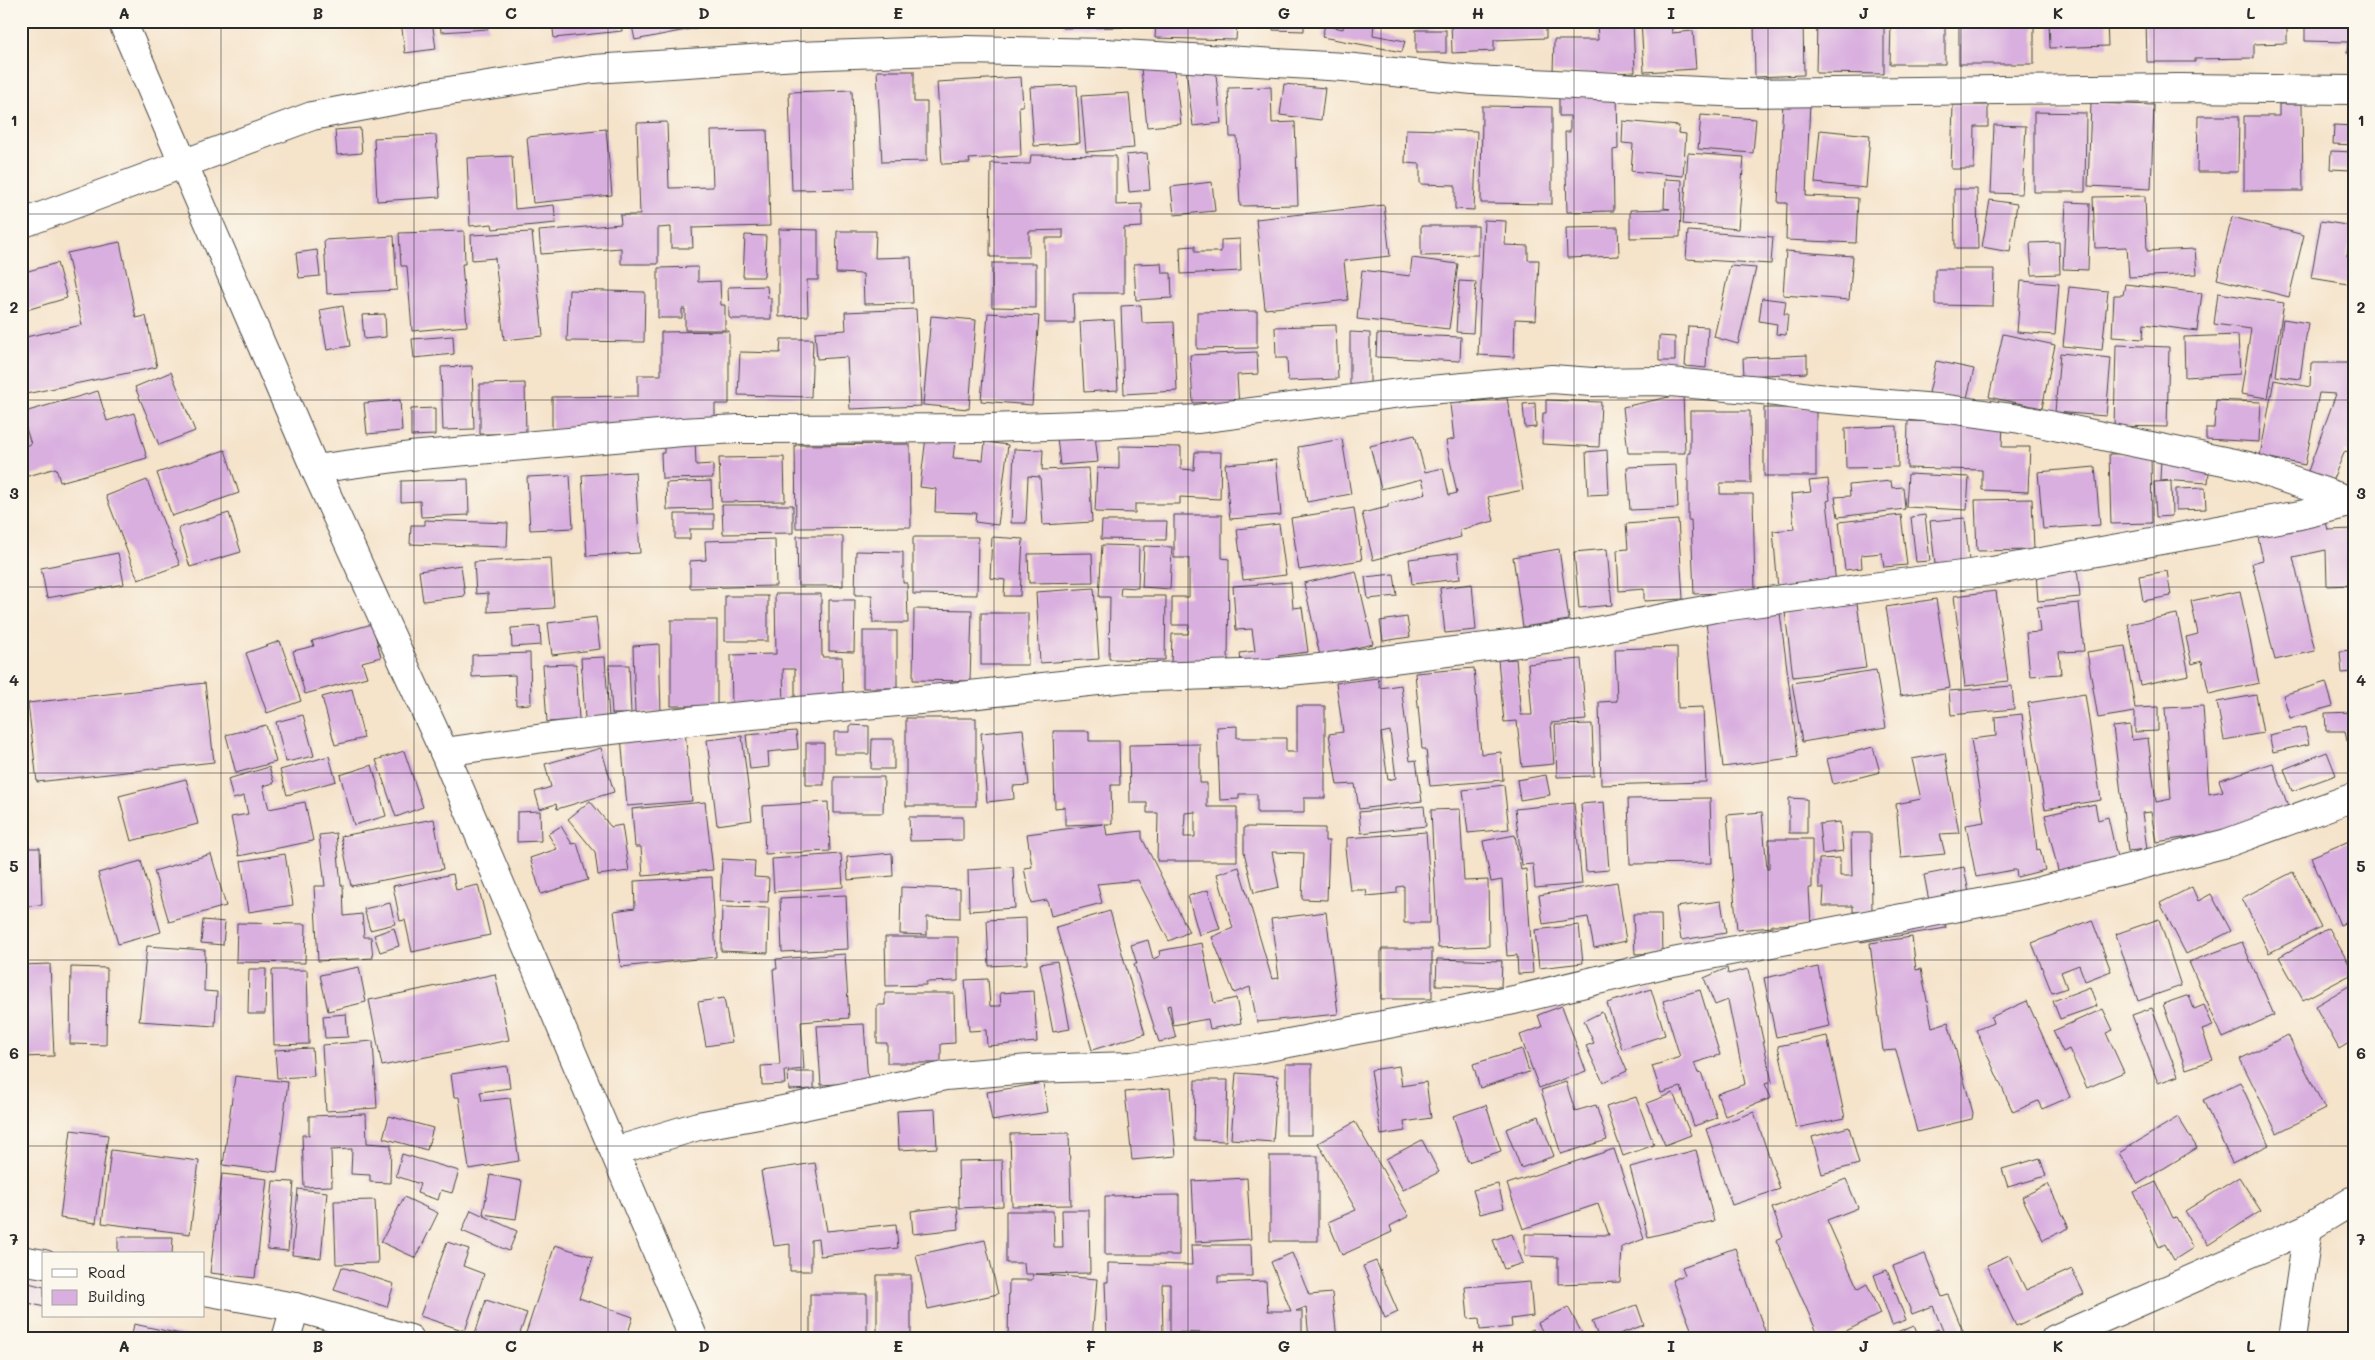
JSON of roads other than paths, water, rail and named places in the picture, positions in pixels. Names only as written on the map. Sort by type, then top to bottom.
[{"type":"street","points":[[122,21],[315,469],[444,752],[694,1339]]},
{"type":"street","points":[[21,224],[312,116],[429,94],[593,69],[798,56],[966,50],[1105,53],[1230,59],[1473,80],[1742,93],[2179,88],[2354,90]]},
{"type":"street","points":[[315,469],[419,455],[682,432],[739,429],[1110,424],[1197,419],[1408,392],[1552,379],[1592,382],[1659,381],[1761,390],[1817,398],[1948,409],[2020,419],[2248,466],[2354,502]]},
{"type":"street","points":[[444,752],[679,722],[942,698],[1125,678],[1269,673],[1517,643],[1587,633],[1715,608],[1992,572],[2300,515],[2354,502]]},
{"type":"street","points":[[615,1152],[698,1126],[945,1076],[1030,1069],[1132,1066],[1252,1050],[1514,1000],[1674,962],[2032,893],[2227,843],[2354,796]]},
{"type":"street","points":[[2055,1339],[2308,1228],[2354,1200]]},
{"type":"street","points":[[2292,1339],[2308,1228]]},
{"type":"street","points":[[21,1260],[42,1264]]},
{"type":"street","points":[[205,1291],[295,1306],[410,1339]]},
{"type":"street","points":[[286,1339],[295,1306]]}]
